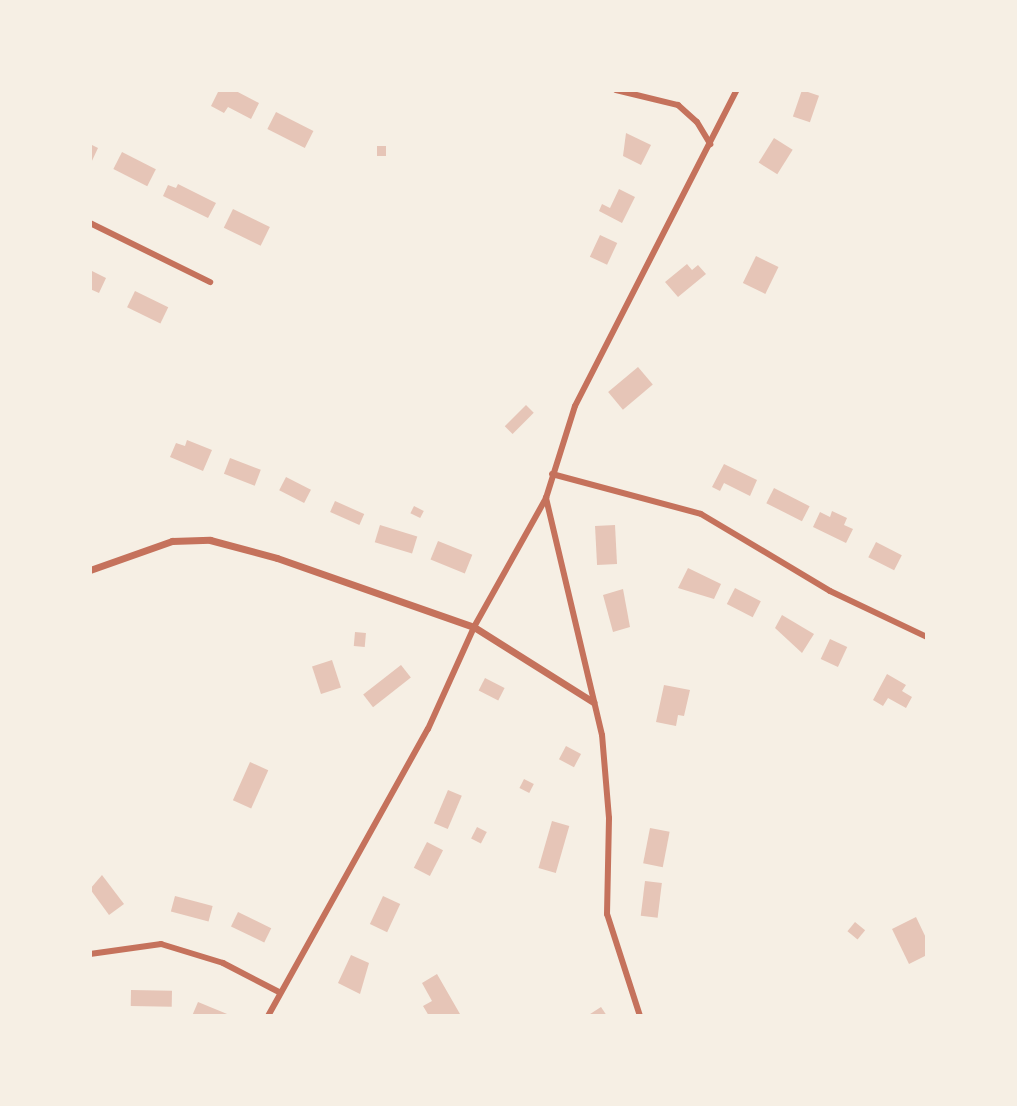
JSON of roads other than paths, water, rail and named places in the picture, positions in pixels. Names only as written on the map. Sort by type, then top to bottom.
[{"type":"street","points":[[616,90],[678,105],[710,144]]},
{"type":"street","points":[[268,1016],[428,729],[474,627],[546,498],[575,406],[737,90]]},
{"type":"street","points":[[90,223],[210,282]]},
{"type":"street","points":[[552,474],[701,514],[830,591],[927,637]]},
{"type":"street","points":[[546,498],[607,769],[607,914],[640,1016]]},
{"type":"street","points":[[90,570],[172,541],[210,540],[277,558],[474,627],[593,702]]},
{"type":"street","points":[[90,954],[161,944],[223,963],[279,992]]}]
